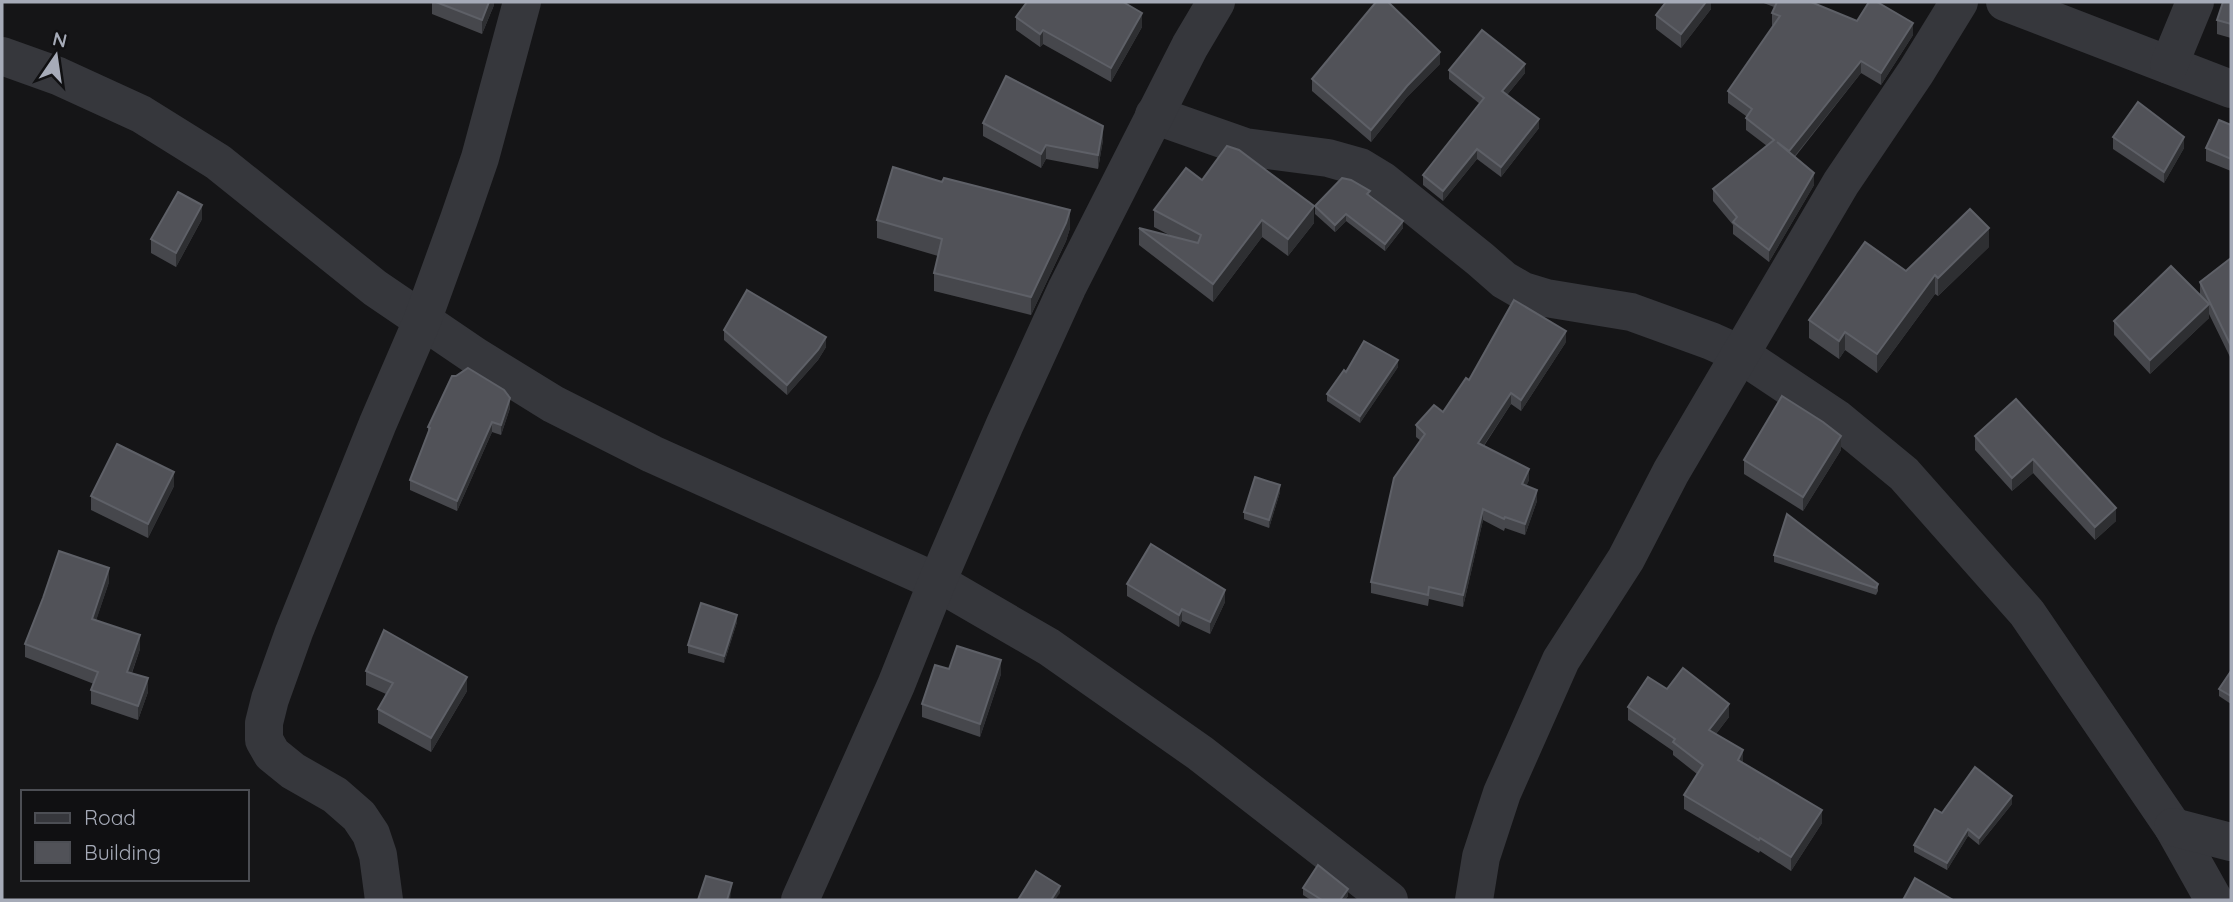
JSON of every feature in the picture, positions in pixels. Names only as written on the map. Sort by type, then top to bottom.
[{"type":"street","points":[[384,900],[378,855],[371,834],[359,816],[335,795],[293,771],[272,754],[264,740],[264,723],[294,632],[422,321],[480,158],[522,2]]},
{"type":"street","points":[[800,900],[891,697],[1005,424],[1067,288],[1154,115],[1216,2]]},
{"type":"street","points":[[1474,900],[1481,857],[1493,818],[1549,682],[1626,559],[1671,472],[1841,183],[1916,72],[1959,2]]},
{"type":"street","points":[[2005,2],[2231,89]]},
{"type":"street","points":[[2169,65],[2195,2]]},
{"type":"street","points":[[2,56],[58,76],[141,114],[218,162],[375,288],[422,321],[554,404],[652,454],[937,582],[1049,647],[1200,753],[1389,900]]},
{"type":"street","points":[[1154,115],[1245,147],[1354,164],[1383,181],[1504,280],[1523,291],[1546,298],[1631,312],[1659,321],[1740,354],[1836,418],[1904,474],[2027,613],[2173,827],[2214,900]]},
{"type":"street","points":[[2173,827],[2231,842]]},
{"type":"building","points":[[436,2],[489,2],[482,20]]},
{"type":"building","points":[[1027,2],[1123,2],[1142,13],[1111,68],[1043,30],[1040,34],[1016,17]]},
{"type":"building","points":[[1376,2],[1388,2],[1440,52],[1407,86],[1371,130],[1312,79]]},
{"type":"building","points":[[1666,2],[1706,2],[1681,34],[1656,15]]},
{"type":"building","points":[[1777,2],[1811,2],[1857,21],[1869,2],[1877,2],[1913,23],[1881,73],[1861,61],[1789,151],[1777,142],[1814,173],[1769,250],[1733,222],[1737,217],[1713,189],[1774,140],[1746,118],[1752,109],[1728,91],[1780,16],[1772,13]]},
{"type":"building","points":[[2223,2],[2231,2],[2231,24],[2217,20]]},
{"type":"building","points":[[1482,30],[1525,64],[1502,91],[1539,119],[1501,167],[1477,149],[1443,191],[1423,175],[1484,98],[1449,70]]},
{"type":"building","points":[[1006,76],[1103,126],[1098,155],[1046,145],[1041,154],[983,123]]},
{"type":"building","points":[[2138,102],[2184,137],[2164,172],[2113,137]]},
{"type":"building","points":[[2219,120],[2231,125],[2231,159],[2206,148]]},
{"type":"building","points":[[1227,146],[1239,150],[1314,206],[1288,239],[1262,220],[1213,284],[1139,228],[1198,243],[1201,235],[1154,210],[1186,168],[1202,180]]},
{"type":"building","points":[[893,167],[942,182],[944,178],[1070,210],[1031,297],[934,273],[942,239],[877,220]]},
{"type":"building","points":[[1342,178],[1370,191],[1367,194],[1403,221],[1385,244],[1346,214],[1335,225],[1315,206]]},
{"type":"building","points":[[178,192],[202,205],[176,253],[151,239]]},
{"type":"building","points":[[1970,209],[1989,228],[1938,278],[1935,275],[1877,354],[1845,332],[1839,341],[1809,320],[1865,242],[1906,271]]},
{"type":"building","points":[[2231,258],[2231,346],[2200,282]]},
{"type":"building","points":[[2171,266],[2209,304],[2150,360],[2114,321]]},
{"type":"building","points":[[747,290],[826,337],[787,385],[724,330]]},
{"type":"building","points":[[1514,300],[1566,331],[1521,400],[1511,393],[1478,443],[1529,469],[1522,484],[1537,490],[1525,524],[1505,517],[1504,519],[1483,509],[1463,595],[1429,587],[1428,595],[1371,582],[1394,478],[1425,434],[1416,425],[1434,405],[1443,412],[1466,378],[1469,380]]},
{"type":"building","points":[[1364,341],[1398,360],[1360,416],[1327,394],[1344,370],[1346,372]]},
{"type":"building","points":[[468,368],[504,390],[510,398],[501,425],[492,422],[457,501],[410,480],[430,428],[428,427],[452,376]]},
{"type":"building","points":[[1782,396],[1841,436],[1803,497],[1744,460]]},
{"type":"building","points":[[2016,399],[2116,508],[2095,527],[2033,459],[2012,478],[1975,436]]},
{"type":"building","points":[[117,444],[174,472],[148,524],[91,496]]},
{"type":"building","points":[[1255,477],[1280,485],[1269,520],[1244,512]]},
{"type":"building","points":[[1787,514],[1878,584],[1876,588],[1774,555]]},
{"type":"building","points":[[1151,544],[1225,590],[1210,622],[1182,609],[1179,615],[1127,584]]},
{"type":"building","points":[[59,551],[109,568],[92,619],[140,635],[127,672],[148,678],[138,706],[91,690],[98,672],[25,644]]},
{"type":"building","points":[[701,603],[737,615],[724,656],[688,645]]},
{"type":"building","points":[[384,630],[467,677],[431,738],[378,709],[393,683],[366,671]]},
{"type":"building","points":[[957,646],[1001,660],[980,724],[922,704],[935,665],[949,669]]},
{"type":"building","points":[[1683,668],[1729,704],[1709,730],[1743,750],[1738,760],[1822,810],[1791,857],[1684,795],[1703,765],[1673,742],[1675,739],[1628,707],[1648,677],[1667,689]]},
{"type":"building","points":[[2231,671],[2231,696],[2219,689]]},
{"type":"building","points":[[1975,767],[2012,796],[1979,838],[1968,829],[1947,863],[1914,845],[1935,809],[1942,813]]},
{"type":"building","points":[[1318,865],[1348,889],[1340,900],[1322,900],[1303,888]]},
{"type":"building","points":[[1036,871],[1060,886],[1051,900],[1018,900]]},
{"type":"building","points":[[706,876],[732,883],[727,900],[698,900]]},
{"type":"building","points":[[1915,878],[1953,900],[1903,900]]}]
